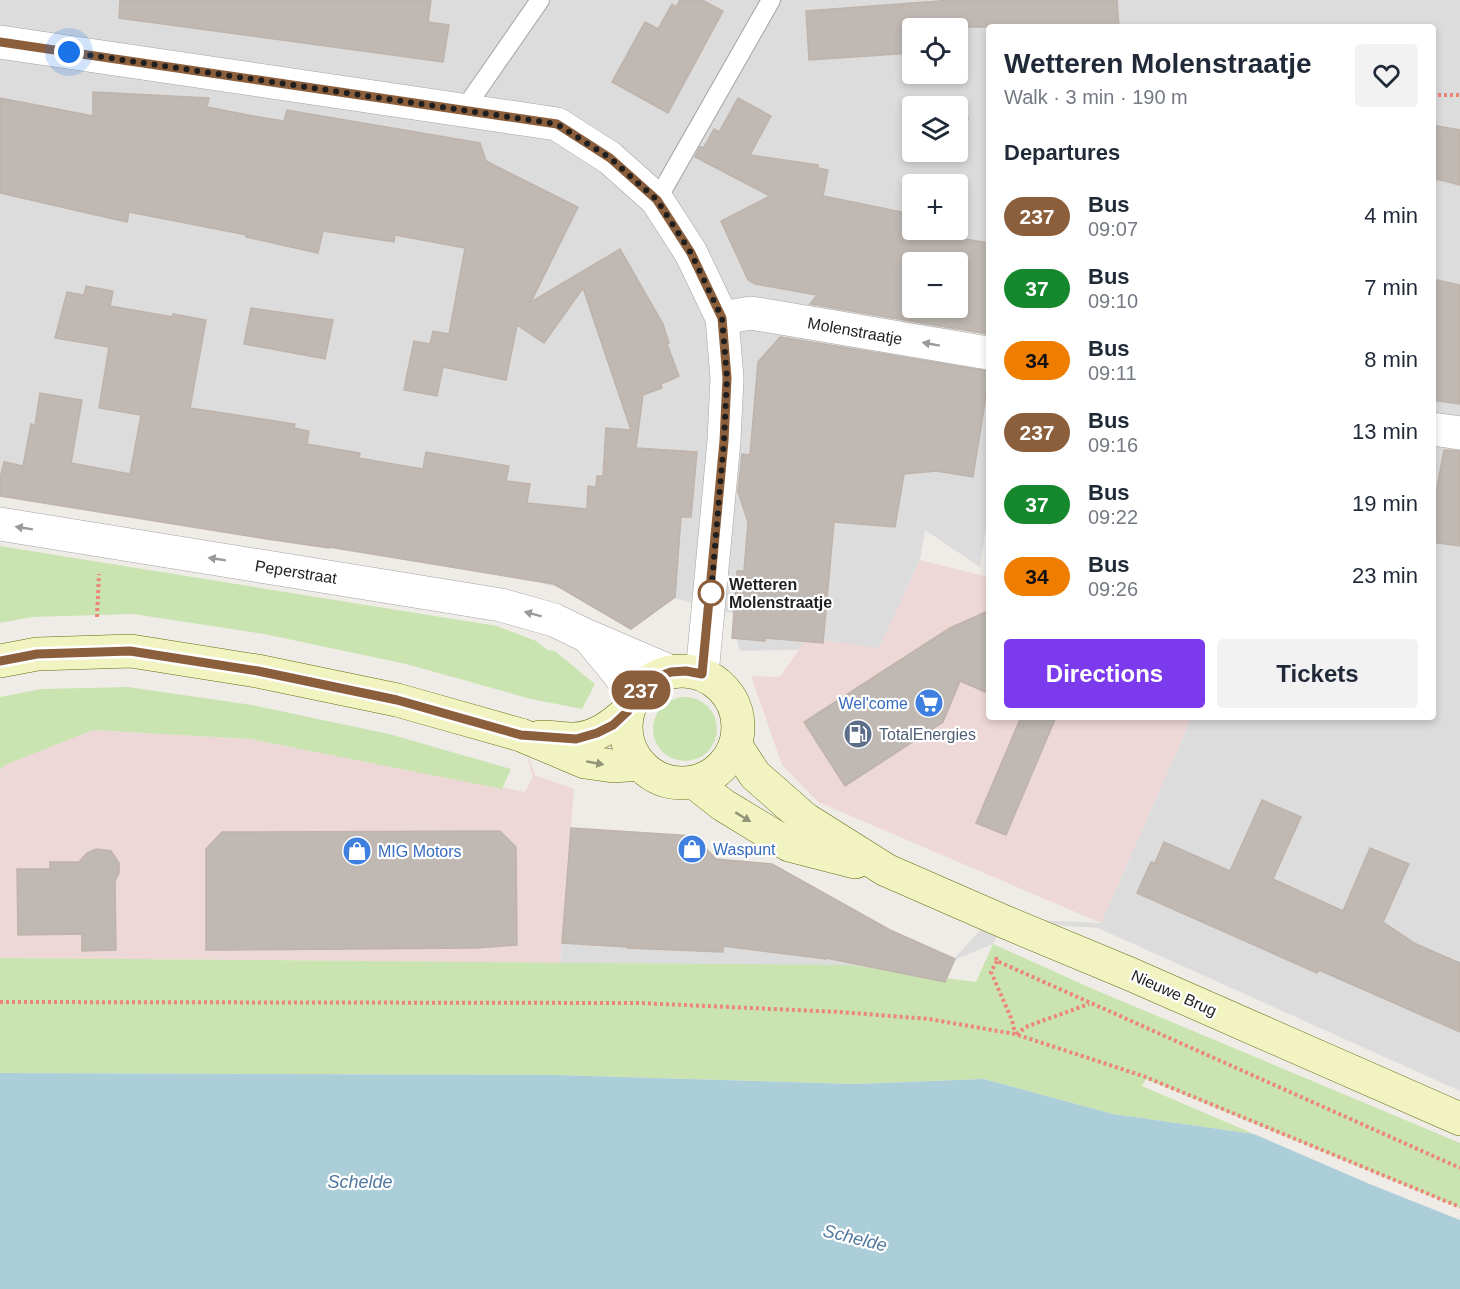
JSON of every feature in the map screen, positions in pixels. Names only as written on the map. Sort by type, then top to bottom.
[{"type":"main road","points":[[0,662],[37,654],[130,651],[258,671],[397,700],[521,735],[585,762],[613,766],[639,764]]},
{"type":"main road","points":[[521,735],[576,739],[597,733],[613,725],[645,685],[657,677],[686,673],[717,682],[729,695],[737,711],[739,729],[736,746],[727,763],[713,776],[695,783],[664,782],[639,764],[632,752],[627,739],[626,725],[631,704]]},
{"type":"main road","name":"Nieuwe Brug","points":[[736,746],[755,775],[805,819],[886,870]]},
{"type":"main road","name":"Nieuwe Brug","points":[[695,783],[723,805],[789,845],[886,870],[1142,979],[1460,1119]]},
{"type":"street","points":[[0,42],[557,124],[610,158],[657,200],[691,253],[722,318],[727,378],[724,441],[686,673]]},
{"type":"street","name":"Molenstraatje","points":[[722,318],[751,313],[986,354]]},
{"type":"street","points":[[1436,430],[1460,433]]},
{"type":"street","name":"Peperstraat","points":[[0,524],[501,606],[554,620],[587,636],[686,673]]},
{"type":"street","name":"Peperstraat","points":[[587,636],[619,674],[631,704]]},
{"type":"lane","points":[[463,111],[540,0]]},
{"type":"lane","points":[[657,200],[771,0]]},
{"type":"path","points":[[1436,95],[1460,94]]},
{"type":"path","points":[[96,652],[100,540]]},
{"type":"path","points":[[984,912],[997,961],[991,972],[1012,1020],[1015,1034]]},
{"type":"path","points":[[997,961],[1460,1168]]},
{"type":"path","points":[[0,1002],[640,1003],[840,1012],[929,1019],[1015,1034],[1143,1076],[1460,1207]]},
{"type":"path","points":[[1015,1034],[1028,1026],[1090,1003]]},
{"type":"shaded area","points":[[0,0],[1460,0],[1460,1091],[1098,928],[1005,922],[993,944],[954,960],[943,989],[738,966],[560,963],[571,828],[694,836],[710,853],[710,859],[774,865],[890,930],[955,958],[991,918],[1101,923],[1191,720],[1436,720],[1436,24],[986,24],[986,324],[959,320],[952,371],[986,378],[986,528],[980,567],[925,530],[920,560],[879,648],[740,651],[737,642],[738,615],[674,598],[631,629],[563,589],[529,580],[0,496]]},
{"type":"shaded area","points":[[920,560],[986,576],[986,720],[1191,720],[1101,923],[818,802],[782,765],[751,676],[780,677],[807,638],[879,648]]},
{"type":"shaded area","points":[[93,730],[250,739],[525,792],[533,777],[521,735],[535,775],[574,789],[560,963],[0,958],[0,770],[5,765]]},
{"type":"green space","points":[[0,546],[497,626],[536,641],[547,650],[555,651],[595,684],[582,709],[531,699],[406,664],[264,634],[133,614],[32,617],[0,623]]},
{"type":"green space","points":[[128,687],[252,705],[389,734],[511,769],[502,789],[250,739],[93,730],[5,765],[0,770],[0,697],[41,689]]},
{"type":"green space","points":[[679,697],[691,697],[708,706],[715,717],[717,729],[715,741],[708,752],[691,761],[679,761],[667,756],[658,747],[653,735],[653,723],[658,711],[667,702]]},
{"type":"green space","points":[[993,944],[1093,989],[1460,1143],[1460,1208],[1146,1079],[1142,1086],[1254,1134],[1113,1114],[984,1079],[855,1084],[555,1075],[0,1073],[0,958],[848,965],[976,982]]},
{"type":"water","name":"Schelde","points":[[0,1073],[555,1075],[855,1084],[984,1079],[1113,1114],[1254,1134],[1460,1220],[1460,1289],[0,1289]]},
{"type":"building","points":[[120,0],[431,0],[428,22],[449,25],[443,62],[119,18]]},
{"type":"building","points":[[680,0],[702,0],[723,11],[668,113],[612,82],[645,22],[658,29],[672,4],[676,7]]},
{"type":"building","points":[[953,0],[1117,0],[1119,24],[986,24],[986,27],[968,27],[968,18],[902,18],[902,54],[809,60],[806,11]]},
{"type":"building","points":[[93,92],[209,98],[207,107],[253,116],[284,121],[287,110],[480,143],[486,161],[578,207],[531,302],[620,249],[663,324],[669,343],[667,344],[679,376],[661,384],[662,388],[643,395],[636,448],[697,452],[691,517],[681,517],[675,597],[631,629],[554,584],[0,496],[0,478],[4,462],[23,466],[31,424],[35,425],[40,393],[82,400],[71,463],[130,474],[141,415],[99,408],[109,347],[55,338],[67,292],[84,295],[86,286],[113,291],[110,306],[206,320],[190,408],[295,424],[294,428],[309,431],[307,444],[360,453],[359,458],[423,469],[426,452],[509,466],[506,481],[530,484],[527,503],[587,509],[588,486],[596,487],[597,476],[603,476],[606,428],[631,430],[583,288],[544,343],[517,325],[506,380],[443,367],[437,396],[404,390],[407,374],[414,341],[430,344],[433,331],[449,334],[465,248],[395,235],[394,242],[323,231],[318,253],[246,237],[247,235],[129,212],[127,222],[0,193],[0,98],[93,116]]},
{"type":"building","points":[[738,98],[771,116],[750,155],[818,165],[818,168],[828,170],[823,196],[902,212],[902,240],[968,240],[986,243],[986,334],[810,304],[817,295],[755,284],[748,280],[721,221],[770,196],[695,157],[700,147],[704,147],[714,129],[719,132]]},
{"type":"building","points":[[1436,126],[1460,130],[1460,185],[1436,179]]},
{"type":"building","points":[[1436,280],[1460,285],[1460,404],[1436,401]]},
{"type":"building","points":[[251,308],[333,320],[325,359],[244,344]]},
{"type":"building","points":[[780,337],[986,371],[986,396],[973,477],[936,471],[904,474],[895,527],[834,522],[823,643],[766,638],[765,641],[732,638],[737,571],[744,571],[748,522],[738,492],[742,454],[750,455],[758,362]]},
{"type":"building","points":[[1444,450],[1460,451],[1460,546],[1436,543],[1436,493]]},
{"type":"building","points":[[986,612],[986,692],[960,681],[943,722],[845,786],[804,722],[950,628]]},
{"type":"building","points":[[1020,720],[1055,720],[1006,835],[976,823]]},
{"type":"building","points":[[1262,800],[1301,817],[1273,879],[1343,911],[1370,848],[1409,864],[1383,922],[1416,944],[1460,963],[1460,1032],[1319,970],[1317,973],[1137,893],[1151,862],[1155,863],[1164,842],[1230,871]]},
{"type":"building","points":[[571,828],[694,836],[716,859],[772,864],[890,930],[955,959],[945,982],[826,958],[723,946],[723,952],[562,943]]},
{"type":"building","points":[[500,831],[516,847],[517,945],[476,948],[206,950],[206,849],[222,832]]},
{"type":"building","points":[[96,849],[111,851],[119,863],[119,873],[115,881],[116,950],[82,951],[82,934],[18,935],[17,869],[50,869],[50,862],[79,862],[87,853]]},
{"type":"bus line","name":"237","points":[[0,42],[557,124],[610,158],[657,200],[691,253],[722,318],[727,378],[724,441],[702,674],[686,671],[671,672],[657,677],[645,685],[635,697],[628,711],[613,725],[597,733],[576,739],[521,735],[397,700],[258,671],[130,651],[37,654],[0,661]]},
{"type":"place","name":"Wetteren Molenstraatje","points":[[711,593]]},
{"type":"place","name":"Wel'come","points":[[929,703]]},
{"type":"place","name":"TotalEnergies","points":[[858,734]]},
{"type":"place","name":"Waspunt","points":[[692,849]]},
{"type":"place","name":"MIG Motors","points":[[357,851]]},
{"type":"route","points":[[69,52],[557,124],[610,158],[657,200],[691,253],[722,318],[727,378],[711,593]]}]
